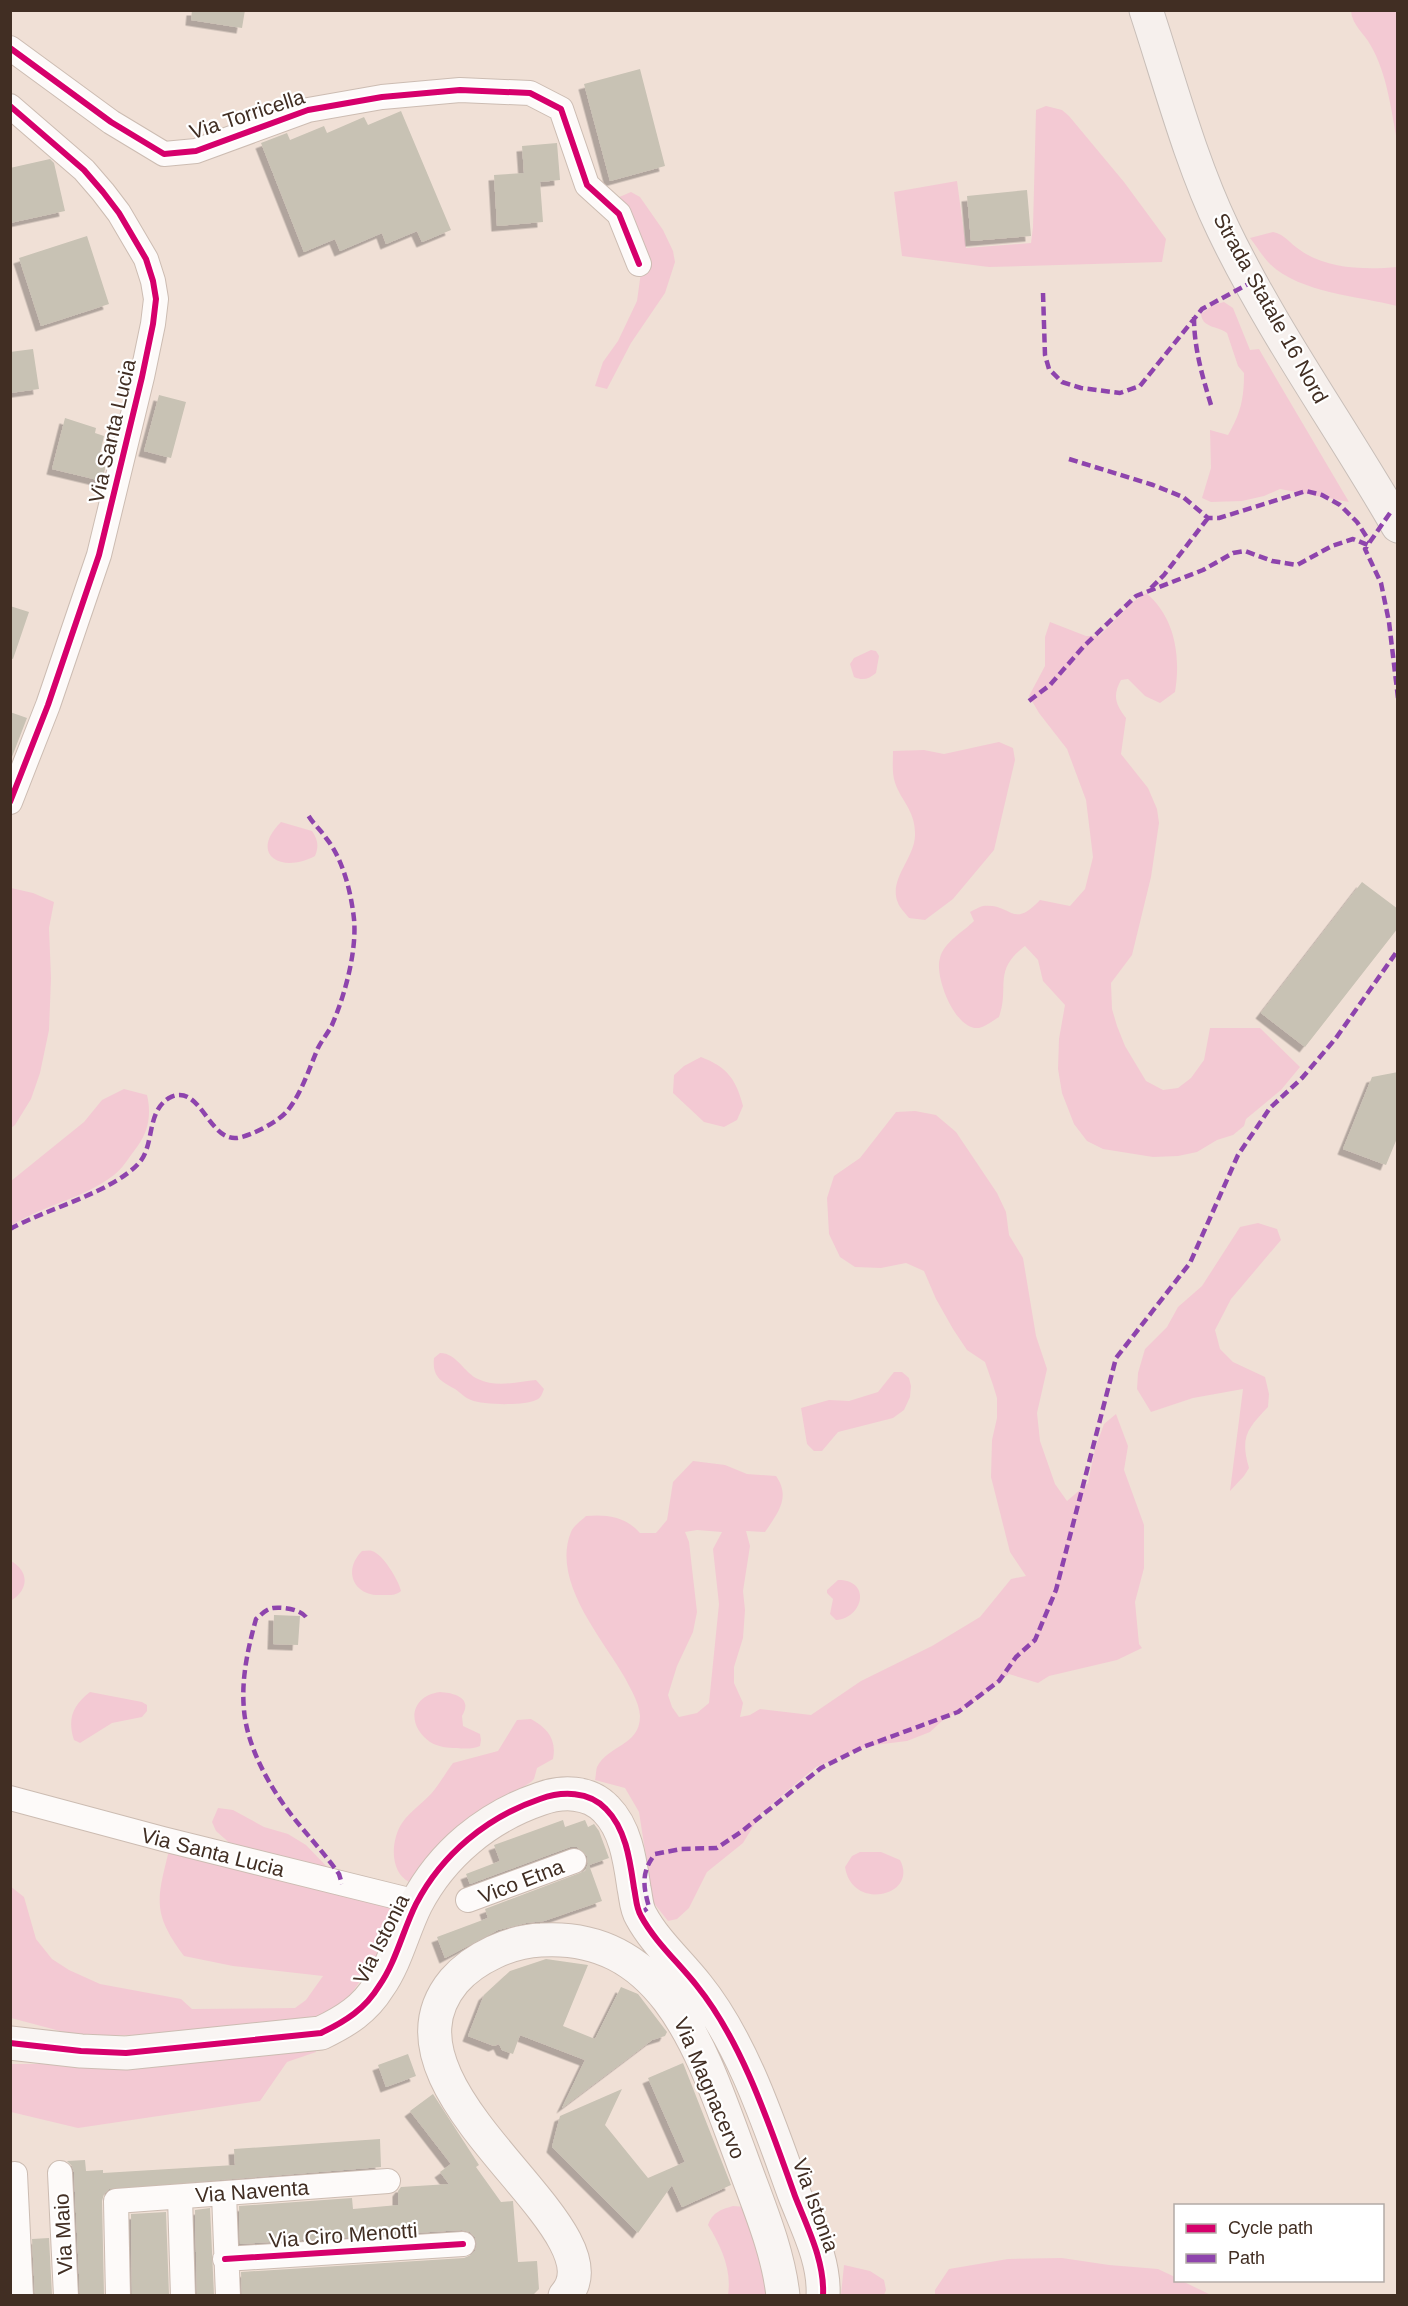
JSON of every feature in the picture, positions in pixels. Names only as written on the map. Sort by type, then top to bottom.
[{"type":"main road","name":"Strada Statale 16 Nord","points":[[1146,10],[1199,172],[1222,227],[1262,301],[1398,526]]},
{"type":"street","name":"Via Torricella","points":[[10,48],[111,122],[164,154],[196,151],[308,110],[382,97],[460,90],[530,93],[561,109],[587,186],[619,214],[639,264]]},
{"type":"street","name":"Via Santa Lucia","points":[[10,106],[84,170],[113,206],[146,259],[156,299],[142,377],[99,555],[48,705],[10,802]]},
{"type":"street","name":"Via Istonia","points":[[10,2043],[81,2051],[126,2053],[321,2033],[346,2021],[364,2006],[381,1985],[417,1902],[434,1876],[455,1851],[481,1827],[515,1808],[543,1798],[574,1793],[600,1803],[608,1811],[623,1838],[628,1853],[640,1914],[658,1940],[709,2000],[736,2051],[762,2106],[821,2268],[823,2295]]},
{"type":"street","name":"Via Santa Lucia","points":[[10,1798],[163,1839],[417,1902]]},
{"type":"street","name":"Vico Etna","points":[[468,1900],[574,1861]]},
{"type":"street","name":"Via Magnacervo","points":[[572,2290],[571,2255],[565,2241],[538,2202],[465,2111],[446,2080],[436,2055],[435,2040],[439,2012],[454,1981],[485,1958],[516,1944],[562,1938],[584,1942],[631,1963],[670,1999],[686,2024],[730,2127],[762,2215],[782,2280],[783,2295]]},
{"type":"street","points":[[10,2034],[45,2046]]},
{"type":"street","name":"Via Maio","points":[[60,2173],[66,2295]]},
{"type":"street","points":[[15,2174],[21,2295]]},
{"type":"street","name":"Via Naventa","points":[[118,2295],[116,2201],[388,2181]]},
{"type":"street","points":[[224,2194],[228,2295]]},
{"type":"street","points":[[180,2197],[183,2295]]},
{"type":"street","name":"Via Ciro Menotti","points":[[225,2259],[463,2244]]},
{"type":"shaded area","points":[[1351,11],[1397,11],[1397,140],[1381,68],[1371,46],[1356,25]]},
{"type":"shaded area","points":[[1046,106],[1062,110],[1069,116],[1124,182],[1166,239],[1162,262],[989,267],[902,256],[894,192],[957,181],[966,248],[1031,243],[1036,110]]},
{"type":"shaded area","points":[[631,192],[640,197],[663,230],[673,251],[675,262],[665,293],[631,343],[607,389],[595,386],[603,362],[618,341],[637,301],[641,272],[617,198]]},
{"type":"shaded area","points":[[1273,232],[1310,256],[1334,265],[1360,268],[1397,267],[1397,306],[1313,287],[1283,274],[1267,261],[1250,238]]},
{"type":"shaded area","points":[[1224,302],[1233,308],[1250,350],[1259,349],[1349,502],[1280,489],[1264,496],[1242,501],[1211,502],[1202,498],[1211,468],[1210,430],[1228,435],[1239,412],[1243,390],[1244,373],[1238,366],[1227,333],[1207,324],[1202,319],[1201,314],[1213,305]]},
{"type":"shaded area","points":[[1146,593],[1156,603],[1170,625],[1176,651],[1177,678],[1175,692],[1160,703],[1145,696],[1128,679],[1121,680],[1116,696],[1126,718],[1121,754],[1148,788],[1157,809],[1159,823],[1151,877],[1132,955],[1111,983],[1112,1009],[1117,1026],[1125,1046],[1146,1081],[1163,1090],[1178,1088],[1191,1078],[1204,1060],[1210,1028],[1260,1028],[1300,1067],[1281,1090],[1246,1119],[1244,1126],[1233,1135],[1217,1140],[1197,1152],[1178,1156],[1153,1157],[1103,1149],[1087,1141],[1074,1124],[1062,1093],[1058,1069],[1059,1039],[1065,1005],[1043,981],[1038,960],[1025,946],[1015,955],[1005,972],[999,1017],[979,1028],[970,1027],[955,1012],[943,989],[939,966],[945,947],[974,921],[970,912],[983,906],[993,906],[1012,913],[1023,913],[1040,900],[1070,906],[1085,889],[1093,857],[1086,800],[1067,749],[1029,696],[1045,666],[1045,637],[1050,622],[1086,636],[1099,636],[1133,602]]},
{"type":"shaded area","points":[[871,650],[876,651],[879,656],[876,673],[866,679],[854,677],[850,664],[854,658]]},
{"type":"shaded area","points":[[999,742],[1013,748],[1015,760],[994,850],[953,899],[925,920],[909,918],[898,903],[896,886],[914,845],[915,827],[896,786],[893,751],[924,750],[944,754]]},
{"type":"shaded area","points":[[281,822],[312,831],[317,843],[315,856],[291,863],[273,858],[268,844]]},
{"type":"shaded area","points":[[11,888],[33,893],[54,902],[49,928],[51,978],[49,1030],[40,1073],[31,1099],[11,1128]]},
{"type":"shaded area","points":[[701,1057],[718,1065],[729,1075],[737,1088],[743,1106],[737,1120],[724,1127],[704,1122],[673,1093],[674,1075],[684,1066]]},
{"type":"shaded area","points":[[124,1089],[147,1095],[149,1110],[148,1124],[143,1138],[122,1167],[114,1175],[89,1190],[11,1226],[11,1181],[84,1122],[102,1100]]},
{"type":"shaded area","points":[[915,1111],[936,1115],[956,1132],[997,1193],[1006,1212],[1009,1235],[1023,1258],[1036,1336],[1047,1369],[1037,1413],[1040,1441],[1055,1484],[1067,1501],[1088,1483],[1095,1449],[1104,1424],[1116,1414],[1128,1446],[1124,1470],[1144,1525],[1144,1568],[1135,1602],[1139,1644],[1142,1648],[1117,1660],[1049,1676],[1038,1683],[1009,1674],[974,1702],[943,1720],[930,1732],[907,1741],[867,1746],[816,1767],[762,1812],[743,1843],[707,1872],[689,1908],[677,1919],[668,1921],[653,1902],[639,1812],[625,1788],[595,1780],[597,1767],[602,1760],[635,1734],[640,1716],[625,1678],[593,1627],[573,1589],[568,1570],[567,1551],[571,1532],[578,1523],[586,1516],[609,1516],[629,1523],[640,1533],[656,1533],[667,1520],[673,1482],[693,1461],[725,1465],[747,1474],[776,1476],[783,1498],[778,1511],[765,1532],[746,1531],[750,1546],[743,1591],[745,1610],[743,1638],[734,1667],[734,1683],[743,1703],[740,1717],[750,1715],[760,1709],[811,1715],[861,1681],[932,1646],[980,1617],[1011,1579],[1026,1576],[1010,1552],[991,1477],[992,1440],[997,1418],[997,1398],[985,1362],[967,1350],[936,1299],[924,1271],[906,1263],[881,1268],[855,1267],[840,1257],[829,1234],[827,1198],[834,1176],[860,1158],[896,1112]],"holes":[[[697,1530],[722,1532],[713,1549],[719,1604],[709,1703],[697,1713],[679,1717],[668,1695],[677,1666],[693,1632],[697,1612],[689,1542],[685,1532]]]},
{"type":"shaded area","points":[[1258,1223],[1277,1229],[1281,1240],[1231,1299],[1215,1330],[1220,1349],[1233,1362],[1265,1377],[1269,1394],[1268,1407],[1247,1434],[1245,1448],[1249,1468],[1230,1491],[1243,1389],[1193,1398],[1151,1412],[1137,1389],[1138,1373],[1145,1349],[1167,1327],[1178,1307],[1202,1286],[1240,1227]]},
{"type":"shaded area","points":[[440,1353],[451,1356],[473,1376],[485,1382],[507,1384],[536,1380],[544,1389],[538,1399],[530,1402],[493,1404],[471,1400],[438,1378],[434,1370],[434,1358]]},
{"type":"shaded area","points":[[894,1372],[902,1372],[909,1378],[910,1397],[904,1410],[893,1418],[838,1432],[822,1451],[814,1451],[807,1444],[801,1408],[829,1400],[849,1401],[878,1392]]},
{"type":"shaded area","points":[[362,1551],[372,1551],[381,1557],[394,1575],[401,1591],[392,1595],[372,1595],[358,1587],[352,1574],[356,1559]]},
{"type":"shaded area","points":[[11,1561],[21,1570],[25,1580],[22,1591],[12,1600]]},
{"type":"shaded area","points":[[838,1580],[856,1586],[860,1599],[852,1613],[836,1620],[830,1614],[833,1599],[827,1590]]},
{"type":"shaded area","points":[[90,1692],[142,1702],[147,1705],[147,1711],[142,1717],[112,1723],[80,1743],[74,1740],[72,1732],[73,1713],[79,1702]]},
{"type":"shaded area","points":[[440,1692],[456,1695],[464,1701],[463,1726],[480,1734],[480,1746],[466,1749],[443,1747],[430,1742],[422,1735],[415,1720],[417,1705],[422,1699]]},
{"type":"shaded area","points":[[531,1719],[550,1735],[554,1746],[553,1759],[537,1768],[531,1782],[487,1810],[409,1882],[398,1871],[394,1855],[398,1830],[402,1823],[431,1794],[453,1763],[498,1751],[517,1720]]},
{"type":"shaded area","points":[[218,1808],[233,1810],[264,1827],[288,1834],[306,1845],[331,1871],[233,1846],[216,1831],[212,1822]]},
{"type":"shaded area","points":[[170,1846],[264,1870],[356,1899],[397,1909],[374,1961],[349,1997],[324,2016],[175,2034],[79,2036],[11,2018],[10,1886],[24,1897],[36,1939],[52,1959],[69,1970],[100,1984],[181,1999],[192,2009],[295,2008],[306,2000],[323,1976],[233,1966],[184,1956],[161,1915],[160,1891]]},
{"type":"shaded area","points":[[860,1852],[881,1852],[900,1860],[903,1872],[900,1883],[893,1890],[882,1894],[870,1894],[859,1890],[850,1881],[845,1867],[852,1856]]},
{"type":"shaded area","points":[[314,2044],[316,2052],[287,2062],[260,2101],[78,2128],[11,2112],[10,2064],[75,2064]]},
{"type":"shaded area","points":[[733,2206],[745,2207],[776,2295],[728,2295],[727,2267],[708,2225],[718,2212]]},
{"type":"shaded area","points":[[1062,2258],[1158,2269],[1174,2277],[1174,2282],[1184,2282],[1211,2295],[935,2295],[935,2290],[949,2269],[1008,2259]]},
{"type":"shaded area","points":[[844,2265],[870,2271],[884,2280],[886,2290],[884,2295],[841,2295]]},
{"type":"building","points":[[192,10],[245,10],[242,28],[191,20]]},
{"type":"building","points":[[640,69],[665,166],[610,181],[584,84]]},
{"type":"building","points":[[401,111],[451,230],[422,242],[417,231],[386,244],[382,233],[340,251],[335,239],[304,252],[261,143],[287,133],[290,140],[324,126],[327,133],[364,117],[368,125]]},
{"type":"building","points":[[557,143],[560,180],[540,182],[543,222],[497,226],[494,175],[524,173],[522,146]]},
{"type":"building","points":[[50,159],[54,163],[65,211],[10,223],[10,168]]},
{"type":"building","points":[[1027,190],[1031,236],[971,241],[967,196]]},
{"type":"building","points":[[87,236],[109,304],[41,326],[19,258]]},
{"type":"building","points":[[33,349],[39,389],[10,393],[10,352]]},
{"type":"building","points":[[159,395],[186,402],[171,458],[144,451]]},
{"type":"building","points":[[65,418],[96,428],[95,433],[104,436],[99,458],[107,461],[102,481],[52,469]]},
{"type":"building","points":[[10,606],[29,612],[13,659],[10,658]]},
{"type":"building","points":[[10,712],[27,718],[10,762]]},
{"type":"building","points":[[1362,882],[1398,909],[1398,928],[1305,1047],[1261,1013]]},
{"type":"building","points":[[1398,1072],[1398,1136],[1386,1165],[1343,1149],[1372,1077]]},
{"type":"building","points":[[274,1615],[300,1616],[298,1645],[273,1644]]},
{"type":"building","points":[[563,1820],[565,1827],[585,1820],[588,1827],[594,1824],[599,1831],[609,1858],[589,1865],[602,1901],[544,1921],[498,1930],[445,1958],[437,1937],[488,1918],[485,1909],[585,1871],[588,1864],[587,1856],[577,1847],[570,1847],[470,1884],[466,1874],[500,1861],[494,1845]]},
{"type":"building","points":[[546,1959],[588,1965],[563,2026],[595,2039],[621,1987],[638,1994],[667,2032],[665,2036],[652,2040],[562,2108],[585,2060],[520,2035],[513,2054],[502,2050],[499,2044],[494,2046],[468,2036],[484,1995],[510,1971]]},
{"type":"building","points":[[408,2054],[416,2076],[386,2087],[378,2065]]},
{"type":"building","points":[[683,2063],[731,2185],[682,2207],[672,2185],[638,2233],[552,2147],[560,2116],[622,2089],[605,2125],[648,2178],[685,2162],[648,2078]]},
{"type":"building","points":[[433,2094],[479,2165],[476,2167],[501,2202],[513,2201],[518,2262],[537,2261],[539,2289],[533,2295],[242,2295],[241,2272],[464,2258],[475,2251],[477,2244],[475,2237],[470,2232],[462,2230],[240,2244],[239,2206],[352,2198],[353,2209],[398,2205],[398,2191],[401,2187],[449,2184],[440,2172],[451,2164],[410,2111]]},
{"type":"building","points":[[380,2139],[381,2167],[109,2189],[102,2201],[104,2295],[80,2295],[74,2172],[67,2161],[85,2160],[86,2171],[103,2170],[103,2173],[235,2165],[234,2149]]},
{"type":"building","points":[[210,2208],[214,2295],[197,2295],[195,2210]]},
{"type":"building","points":[[166,2212],[169,2295],[132,2295],[131,2214]]},
{"type":"building","points":[[49,2238],[52,2295],[35,2295],[32,2239]]},
{"type":"marked path","points":[[1043,293],[1045,355],[1049,369],[1062,382],[1081,388],[1120,393],[1140,386],[1202,309],[1252,282]]},
{"type":"marked path","points":[[1194,317],[1197,351],[1211,405]]},
{"type":"marked path","points":[[1069,459],[1153,485],[1183,497],[1208,518],[1219,518],[1306,491],[1322,495],[1340,505],[1357,522],[1370,542]]},
{"type":"marked path","points":[[1390,513],[1365,549],[1381,583],[1389,622],[1398,698]]},
{"type":"marked path","points":[[1151,588],[1164,575],[1208,518]]},
{"type":"marked path","points":[[1029,701],[1050,685],[1084,646],[1136,596],[1203,570],[1233,553],[1245,551],[1272,561],[1297,565],[1332,546],[1353,539],[1368,545]]},
{"type":"marked path","points":[[10,1229],[113,1183],[127,1173],[144,1156],[157,1112],[169,1098],[180,1095],[189,1098],[218,1131],[237,1138],[279,1119],[293,1103],[337,1013],[349,973],[354,945],[353,909],[342,866],[332,846],[307,813]]},
{"type":"marked path","points":[[640,1914],[649,1907],[644,1879],[647,1867],[655,1854],[681,1849],[717,1848],[741,1832],[821,1768],[863,1747],[958,1712],[999,1681],[1016,1657],[1035,1640],[1056,1590],[1116,1358],[1190,1263],[1238,1155],[1270,1108],[1302,1078],[1336,1038],[1398,950]]},
{"type":"marked path","points":[[306,1617],[296,1610],[273,1608],[256,1619],[246,1664],[243,1687],[244,1710],[250,1738],[268,1780],[293,1817],[339,1874],[342,1884]]},
{"type":"cycle path","points":[[10,48],[111,122],[164,154],[196,151],[308,110],[382,97],[460,90],[530,93],[561,109],[587,185],[619,214],[639,264]]},
{"type":"cycle path","points":[[10,106],[84,170],[119,213],[146,259],[156,299],[142,377],[99,555],[48,705],[10,802]]},
{"type":"cycle path","points":[[10,2043],[81,2051],[126,2053],[321,2033],[354,2014],[374,1994],[390,1967],[416,1904],[439,1869],[468,1840],[502,1816],[540,1799],[566,1794],[583,1796],[599,1803],[613,1817],[626,1846],[637,1906],[641,1916],[653,1935],[697,1986],[742,2059],[814,2244],[821,2270],[823,2296]]},
{"type":"cycle path","points":[[225,2259],[463,2244]]}]
